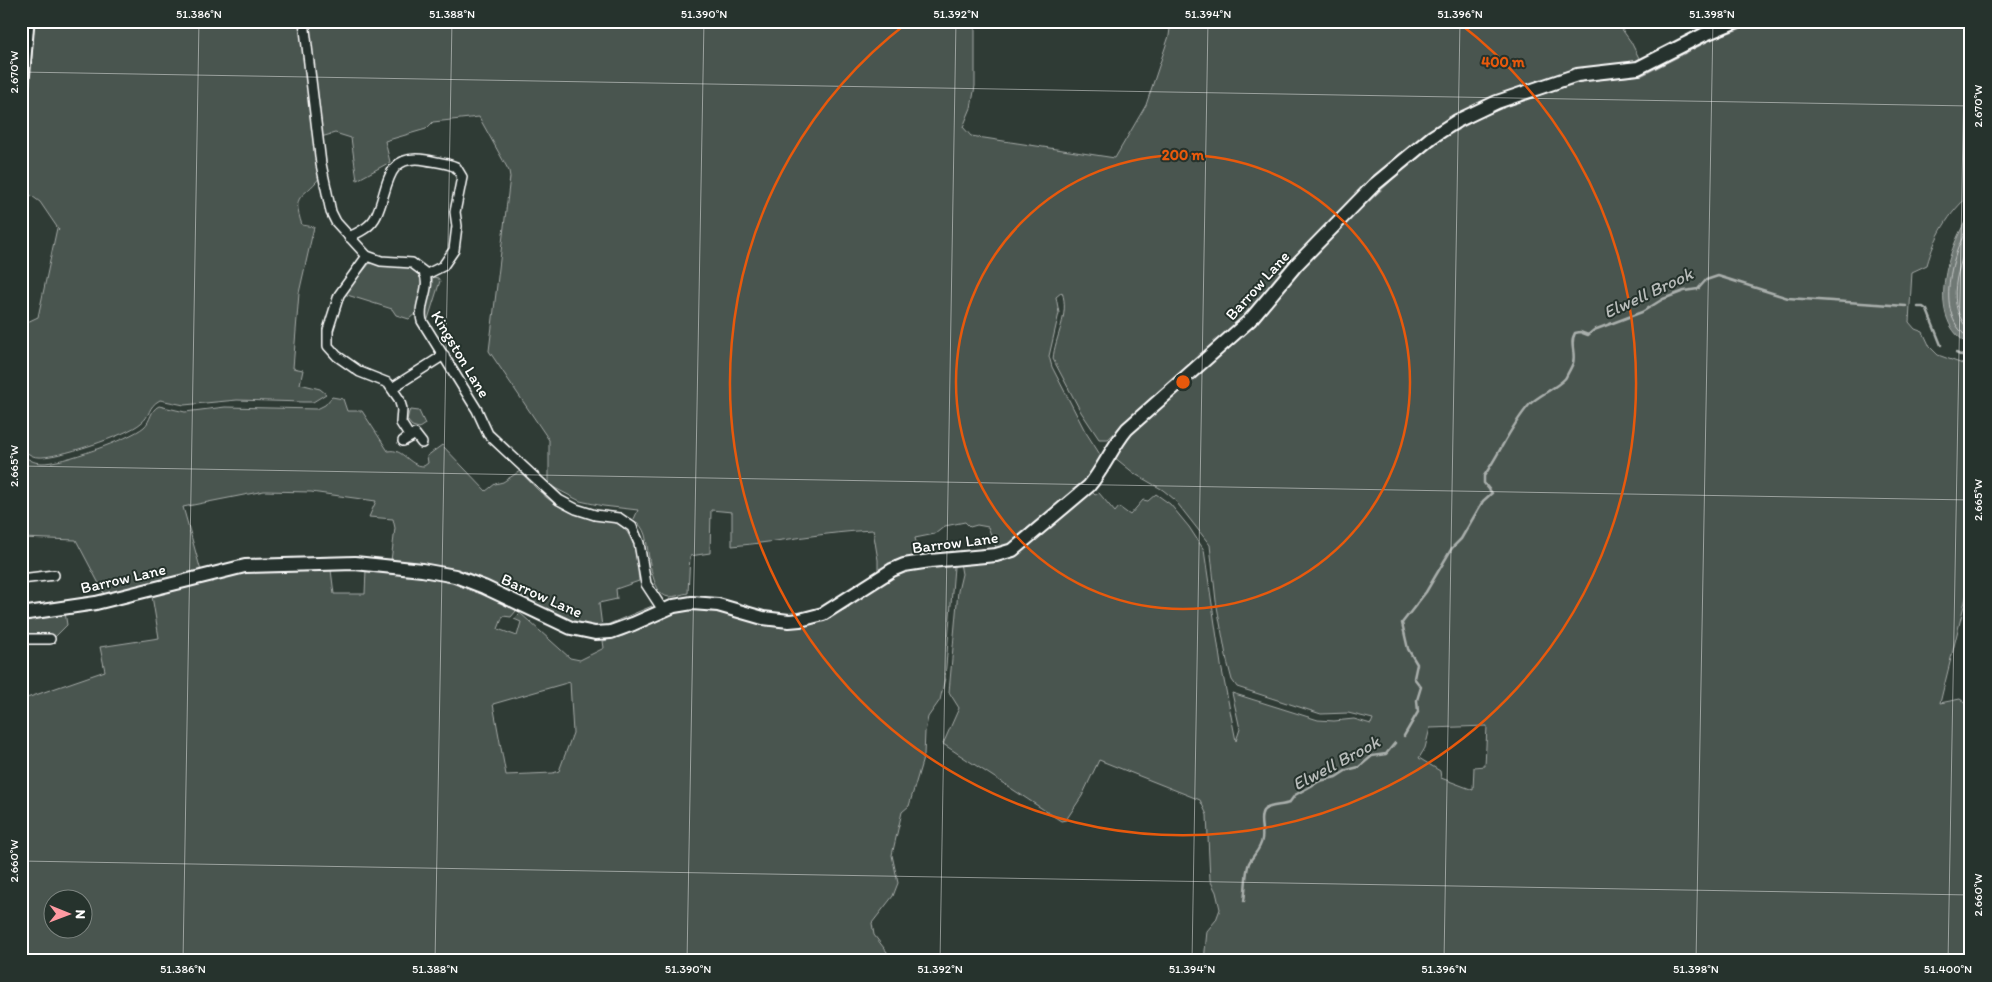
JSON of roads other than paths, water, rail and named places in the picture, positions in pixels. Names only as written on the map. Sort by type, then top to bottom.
[{"type":"main road","name":"Barrow Lane","points":[[21,614],[96,603],[245,566],[355,563],[422,570],[455,576],[484,587],[571,628],[595,633],[611,632],[620,629],[681,604],[706,603],[760,617],[789,621],[823,614],[886,574],[904,565],[996,555],[1013,550],[1089,486],[1098,475],[1117,442],[1127,430],[1250,320],[1297,264],[1374,185],[1425,142],[1458,121],[1498,102],[1577,76],[1638,68],[1704,34],[1737,21]]},
{"type":"street","points":[[21,106],[28,21]]},
{"type":"street","points":[[304,21],[327,194],[336,222],[349,237],[367,256],[380,261],[412,263],[419,267],[425,275],[443,266],[454,250],[457,226],[455,212],[462,177],[456,167],[417,158],[399,164],[390,175],[376,217],[368,226],[349,237]]},
{"type":"street","points":[[367,256],[339,295],[328,330],[328,346],[337,356],[352,367],[360,372],[384,380],[392,388],[402,409],[397,422],[403,426],[406,439],[415,434],[422,443]]},
{"type":"street","name":"Kingston Lane","points":[[425,275],[427,284],[419,313],[422,321],[484,422],[488,434],[559,500],[576,509],[595,515],[619,518],[632,527],[640,543],[646,584],[663,610]]},
{"type":"street","points":[[392,388],[444,355]]},
{"type":"street","points":[[21,579],[44,572],[54,575]]},
{"type":"street","points":[[21,639],[50,639]]},
{"type":"water","points":[[1971,213],[1971,345],[1956,334],[1948,319],[1944,302],[1944,282],[1955,244],[1962,227]]},
{"type":"waterway","name":"Elwell Brook","points":[[1404,736],[1418,712],[1417,700],[1421,687],[1414,678],[1417,664],[1408,649],[1402,623],[1426,592],[1452,548],[1461,539],[1483,501],[1492,493],[1484,483],[1484,476],[1517,421],[1533,401],[1566,377],[1573,363],[1573,337],[1575,333],[1580,332],[1588,335],[1594,330],[1642,312],[1663,299],[1684,291],[1698,289],[1706,280],[1718,276],[1788,298],[1906,306]]},
{"type":"waterway","points":[[1918,307],[1923,307],[1927,310],[1941,345]]},
{"type":"waterway","points":[[1956,353],[1971,360]]},
{"type":"waterway","name":"Elwell Brook","points":[[1244,901],[1249,863],[1261,843],[1261,818],[1263,811],[1289,803],[1295,795],[1320,781],[1336,777],[1347,770],[1359,767],[1372,756],[1386,754],[1395,743]]}]
